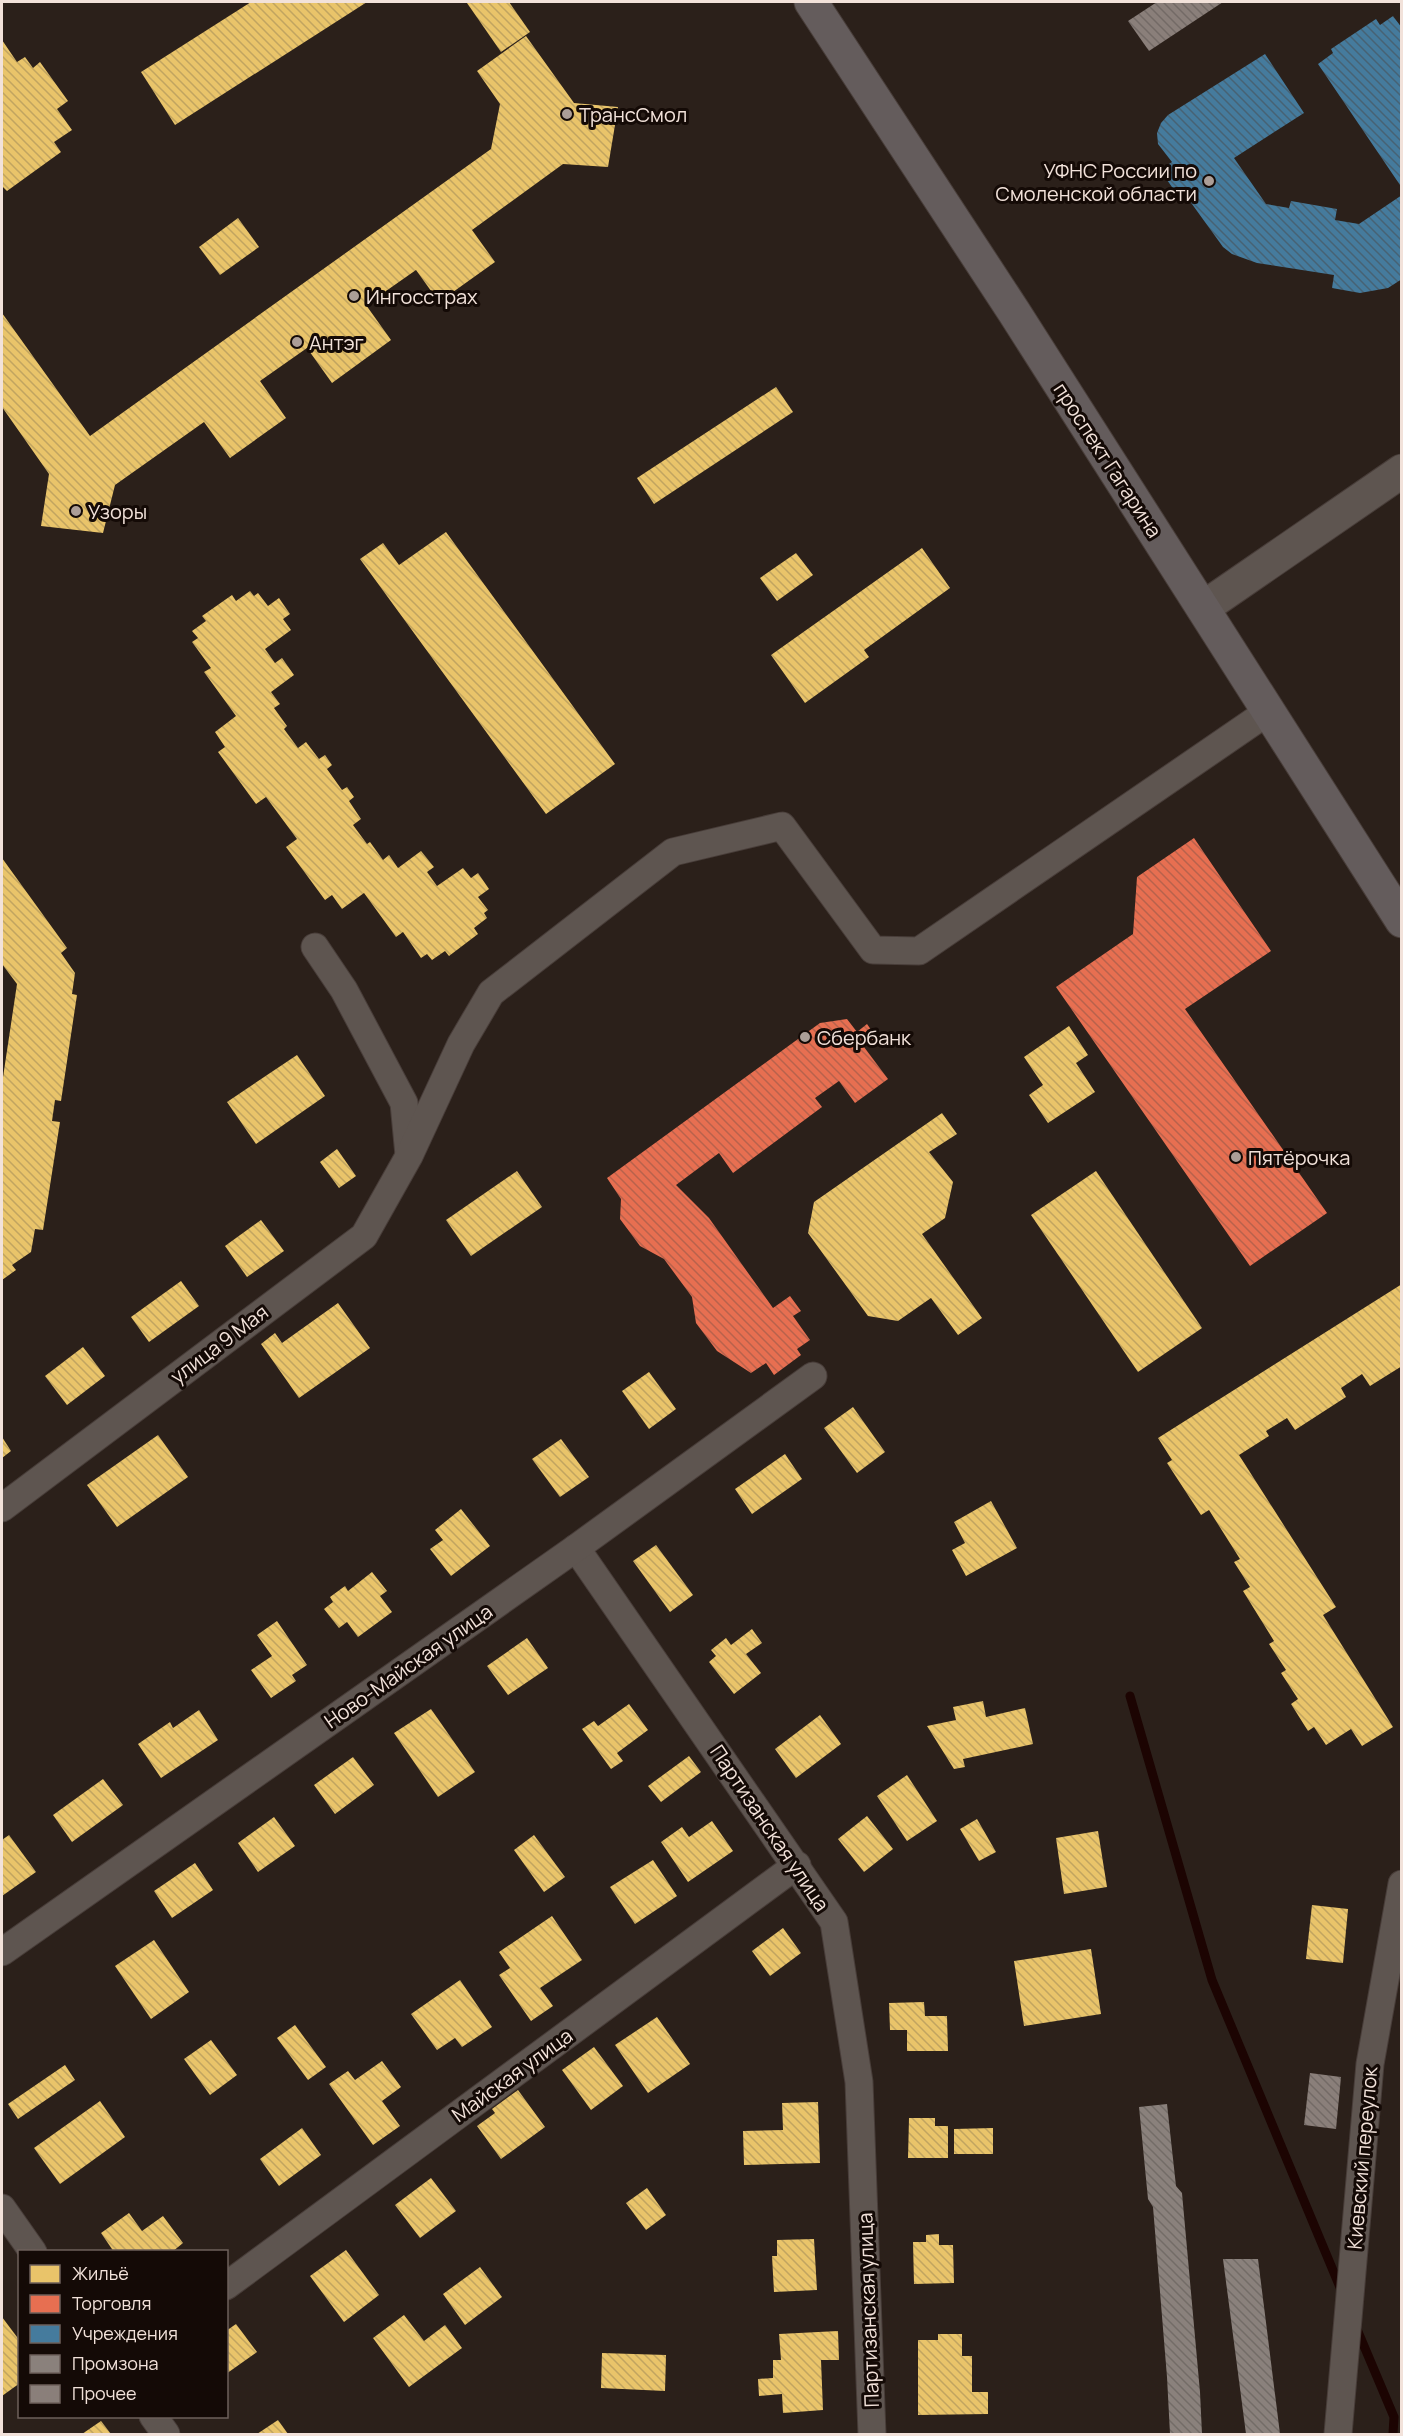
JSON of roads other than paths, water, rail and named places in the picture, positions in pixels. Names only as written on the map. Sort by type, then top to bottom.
[{"type":"main road","name":"проспект Гагарина","points":[[811,2],[1014,312],[1401,921]]},
{"type":"street","points":[[1203,608],[1401,471]]},
{"type":"street","name":"улица 9 Мая","points":[[2,1508],[364,1236],[409,1156],[461,1044],[490,993],[673,852],[782,826],[873,950],[919,951],[1269,711]]},
{"type":"street","points":[[315,947],[344,990],[404,1103],[409,1156]]},
{"type":"street","name":"Ново-Майская улица","points":[[2,1952],[576,1548],[813,1376]]},
{"type":"street","name":"Партизанская улица","points":[[576,1548],[797,1865],[834,1922],[859,2082],[872,2434]]},
{"type":"street","name":"Майская улица","points":[[228,2285],[797,1865]]},
{"type":"street","name":"Киевский переулок","points":[[1338,2434],[1370,2064],[1401,1884]]},
{"type":"street","points":[[2,2208],[32,2250]]},
{"type":"street","points":[[154,2418],[166,2434]]},
{"type":"waterway","points":[[1130,1696],[1212,1980],[1342,2292]]},
{"type":"waterway","points":[[1356,2327],[1394,2417],[1393,2434]]},
{"type":"place","name":"ТрансСмол","points":[[567,114]]},
{"type":"place","name":"УФНС России по Смоленской области","points":[[1209,181]]},
{"type":"place","name":"Ингосстрах","points":[[354,296]]},
{"type":"place","name":"Антэг","points":[[297,342]]},
{"type":"place","name":"Узоры","points":[[76,511]]},
{"type":"place","name":"Сбербанк","points":[[805,1037]]},
{"type":"place","name":"Пятёрочка","points":[[1236,1157]]}]
